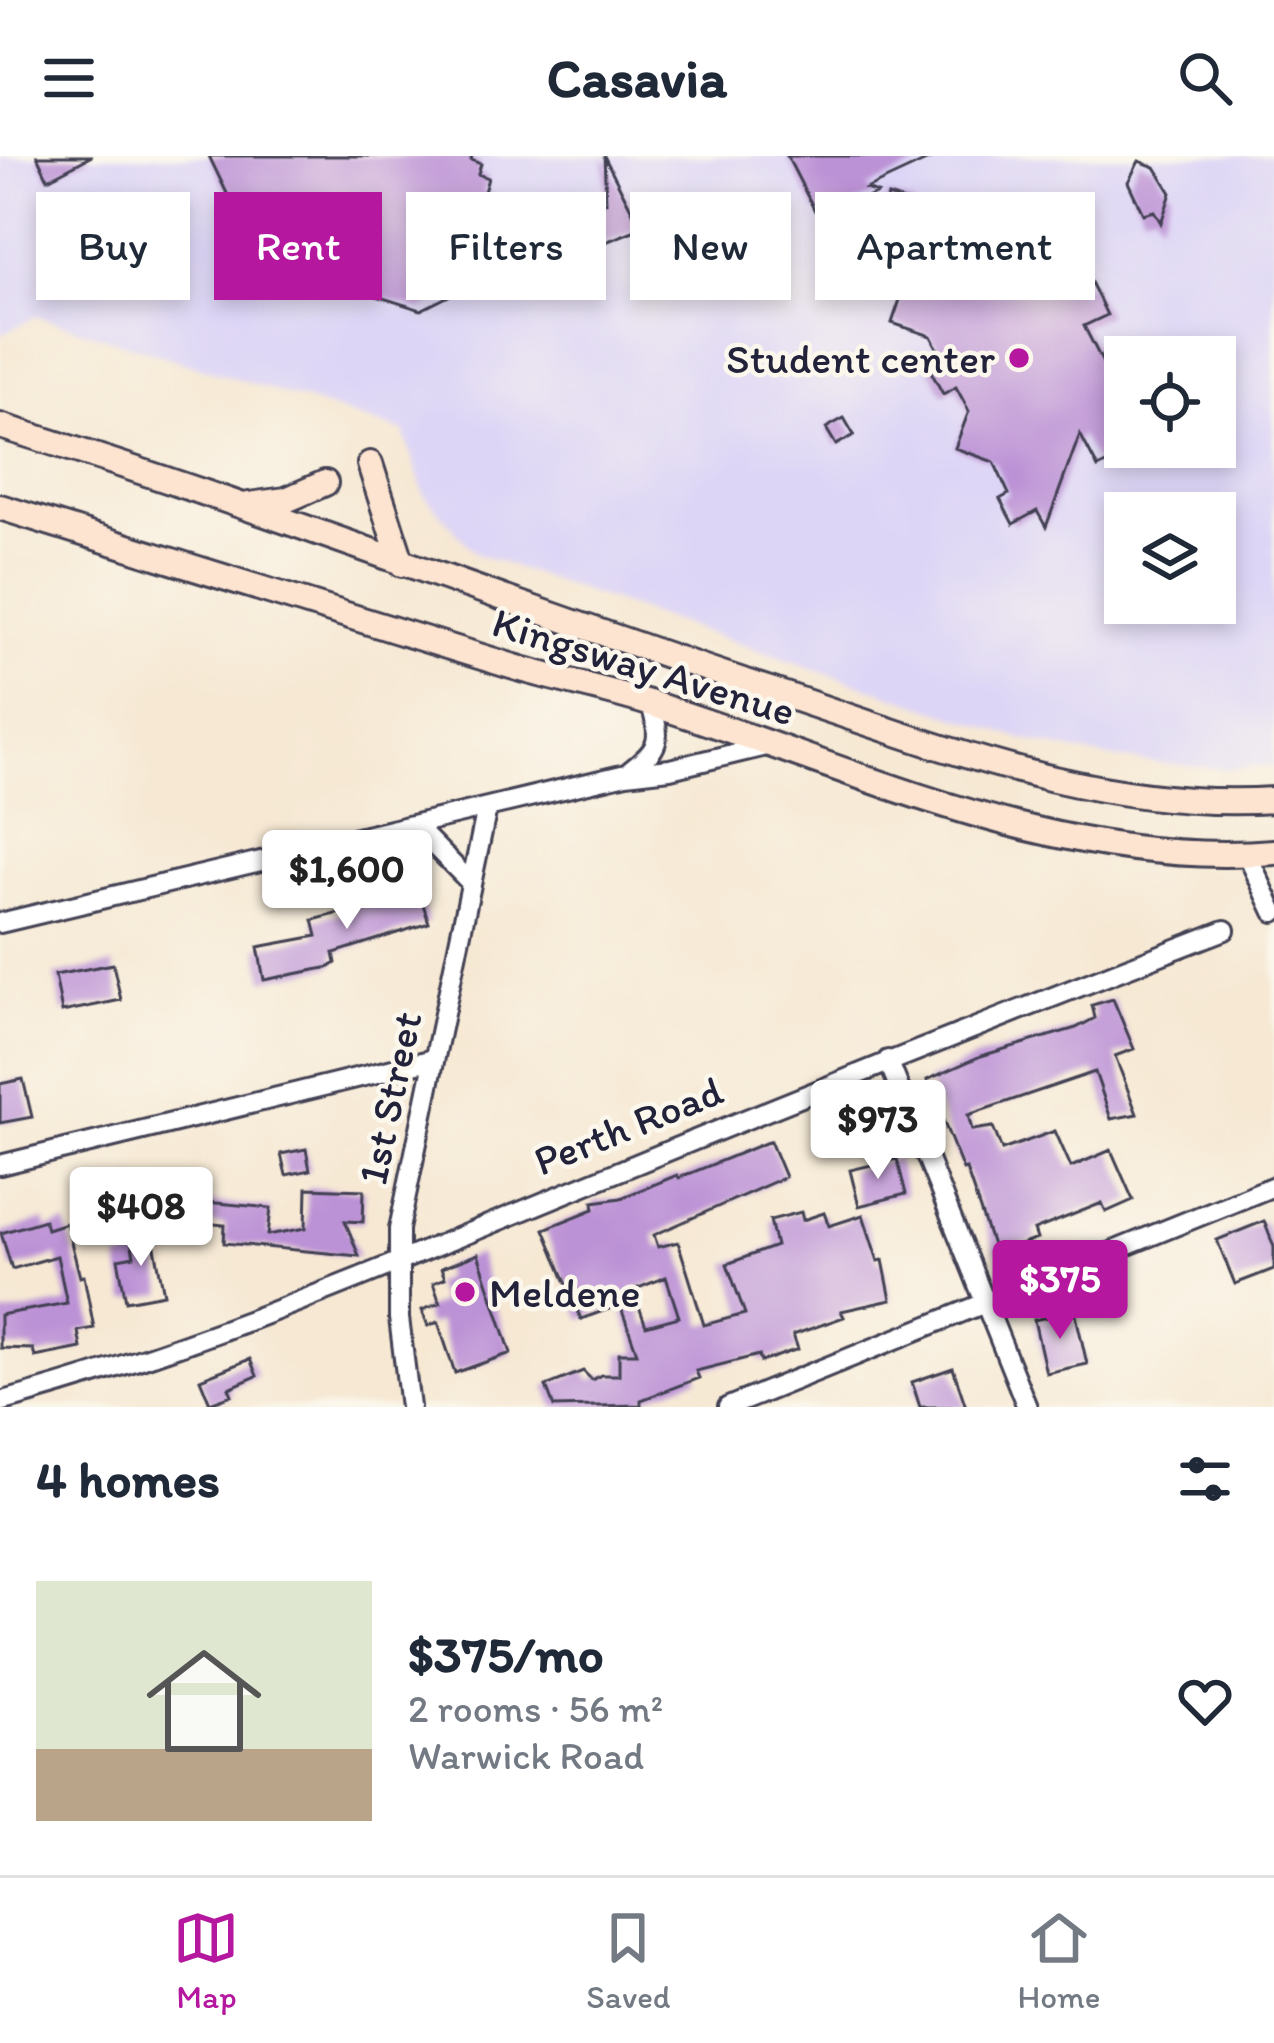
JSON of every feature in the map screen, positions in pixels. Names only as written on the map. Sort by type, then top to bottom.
[{"type":"main road","name":"Kingsway Avenue","points":[[0,426],[1008,768],[1087,789],[1237,802],[1274,800]]},
{"type":"main road","points":[[370,464],[402,564]]},
{"type":"main road","points":[[241,506],[286,500],[325,482]]},
{"type":"main road","name":"Kingsway Avenue","points":[[0,507],[515,667],[651,704],[1006,823],[1138,848],[1274,852]]},
{"type":"street","points":[[626,774],[648,757],[658,741],[651,704]]},
{"type":"street","points":[[0,922],[626,774],[770,746]]},
{"type":"street","name":"1st Street","points":[[410,1407],[397,1262],[403,1199],[487,808]]},
{"type":"street","points":[[416,826],[470,882]]},
{"type":"street","points":[[1246,852],[1274,912]]},
{"type":"street","name":"Perth Road","points":[[0,1402],[156,1354],[397,1262],[888,1060],[1225,930]]},
{"type":"street","points":[[0,1165],[434,1059]]},
{"type":"street","points":[[888,1060],[1027,1407]]},
{"type":"street","points":[[728,1407],[1274,1186]]},
{"type":"shaded area","points":[[0,156],[1274,156],[1274,766],[1227,769],[1164,764],[1096,756],[1025,740],[476,554],[424,495],[404,432],[37,316],[0,335]]},
{"type":"building","points":[[37,156],[92,156],[48,179]]},
{"type":"building","points":[[209,156],[472,156],[471,160],[481,164],[478,174],[488,178],[484,192],[406,192],[406,300],[441,300],[421,310],[382,298],[382,192],[226,192]]},
{"type":"building","points":[[604,156],[630,207],[630,232],[606,242],[606,192]]},
{"type":"building","points":[[787,156],[937,156],[866,189],[874,192],[815,192],[815,211]]},
{"type":"building","points":[[1139,161],[1155,167],[1171,193],[1161,223],[1154,211],[1143,214],[1128,182]]},
{"type":"building","points":[[1095,290],[1107,315],[1084,326],[1104,365],[1104,465],[1098,468],[1080,434],[1046,527],[1037,511],[1013,524],[1000,499],[1009,494],[994,462],[955,448],[969,411],[956,387],[943,394],[928,366],[943,359],[931,336],[892,323],[900,300],[1095,300]]},
{"type":"building","points":[[844,418],[854,435],[836,445],[826,428]]},
{"type":"building","points":[[416,882],[429,923],[334,953],[336,963],[330,967],[264,980],[258,947],[317,936],[313,920],[351,910],[349,906],[366,900],[365,896]]},
{"type":"building","points":[[113,964],[121,1000],[62,1012],[55,975]]},
{"type":"building","points":[[1113,999],[1134,1049],[1115,1056],[1137,1114],[1111,1119],[1095,1072],[968,1115],[972,1130],[993,1127],[1002,1150],[1055,1131],[1071,1167],[1111,1150],[1133,1200],[1106,1212],[1102,1203],[1034,1230],[1037,1239],[995,1254],[966,1169],[927,1080],[981,1056],[1076,1028],[1095,1018],[1092,1005]]},
{"type":"building","points":[[23,1079],[32,1117],[0,1123],[0,1084]]},
{"type":"building","points":[[770,1141],[785,1177],[654,1235],[658,1247],[678,1242],[704,1325],[745,1314],[727,1264],[776,1246],[770,1220],[801,1212],[803,1220],[824,1213],[829,1226],[863,1215],[878,1261],[883,1260],[891,1300],[841,1311],[844,1317],[793,1335],[798,1349],[761,1362],[759,1355],[696,1371],[699,1378],[641,1400],[641,1405],[554,1407],[546,1386],[583,1371],[592,1380],[619,1375],[619,1353],[637,1353],[620,1305],[581,1319],[544,1229],[594,1209],[593,1202],[621,1198]],"holes":[[[666,1277],[679,1317],[646,1326],[633,1290]]]},
{"type":"building","points":[[306,1149],[310,1170],[286,1175],[281,1154]]},
{"type":"building","points":[[897,1159],[906,1194],[859,1206],[850,1170]]},
{"type":"building","points":[[307,1188],[364,1190],[363,1222],[345,1221],[359,1256],[224,1243],[225,1225],[203,1223],[206,1202],[271,1208],[268,1235],[306,1228]]},
{"type":"building","points":[[44,1220],[47,1229],[66,1223],[80,1277],[84,1276],[94,1328],[78,1331],[81,1348],[35,1357],[33,1349],[0,1348],[0,1315],[67,1303],[57,1256],[12,1269],[1,1233]]},
{"type":"building","points":[[1264,1221],[1274,1247],[1274,1269],[1235,1284],[1217,1240]]},
{"type":"building","points":[[152,1232],[164,1294],[126,1301],[118,1259],[134,1256],[130,1236]]},
{"type":"building","points":[[478,1254],[511,1353],[455,1373],[438,1322],[428,1326],[422,1310],[440,1303],[433,1283],[445,1278],[441,1268]]},
{"type":"building","points":[[1075,1311],[1087,1364],[1046,1373],[1034,1320]]},
{"type":"building","points":[[250,1359],[257,1376],[229,1388],[232,1395],[210,1403],[200,1379]]},
{"type":"building","points":[[953,1368],[966,1407],[920,1407],[912,1382]]},
{"type":"place","name":"Student center","points":[[1019,358]]},
{"type":"place","name":"Meldene","points":[[465,1292]]}]
